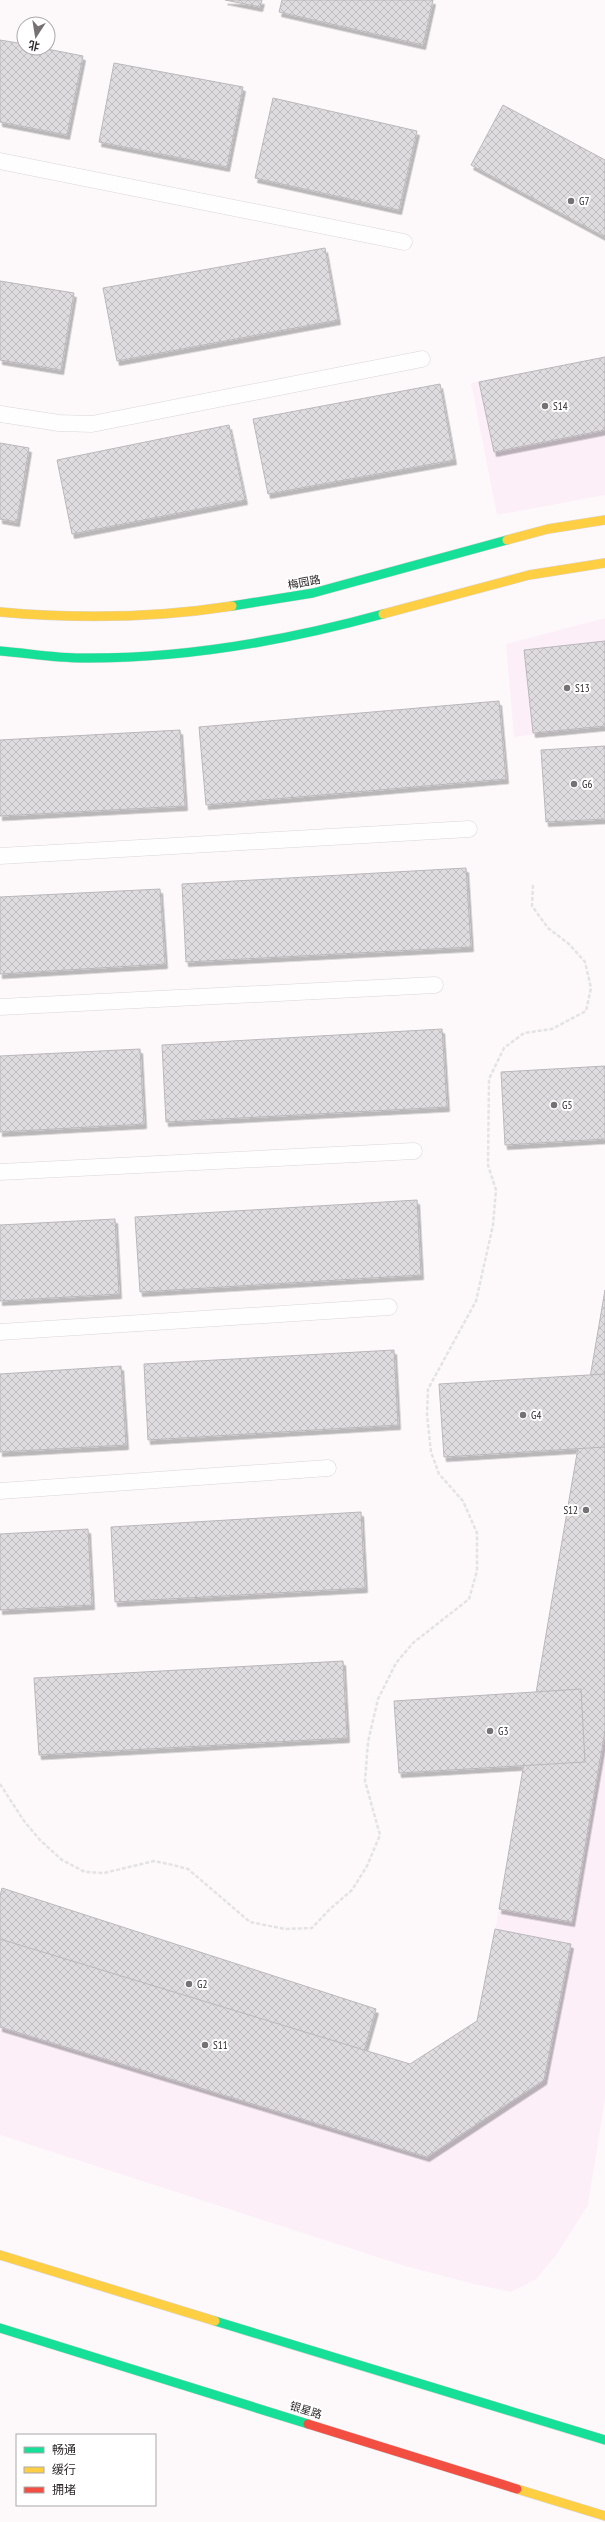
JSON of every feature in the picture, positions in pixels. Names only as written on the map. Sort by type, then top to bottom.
[{"type":"main road","name":"梅园路","points":[[0,612],[55,617],[138,615],[232,606],[313,593],[548,529],[605,520]]},
{"type":"main road","points":[[0,651],[82,658],[165,654],[256,644],[329,629],[529,576],[605,563]]},
{"type":"main road","points":[[0,2255],[605,2440]]},
{"type":"main road","name":"银星路","points":[[0,2328],[605,2516]]},
{"type":"lane","points":[[0,161],[404,242]]},
{"type":"lane","points":[[0,414],[59,423],[92,424],[422,359]]},
{"type":"lane","points":[[0,856],[469,829]]},
{"type":"lane","points":[[0,1007],[435,985]]},
{"type":"lane","points":[[0,1172],[414,1151]]},
{"type":"lane","points":[[0,1332],[389,1307]]},
{"type":"lane","points":[[0,1491],[328,1468]]},
{"type":"path","points":[[0,1784],[24,1821],[62,1860],[85,1872],[104,1874],[154,1861],[188,1869],[250,1922],[285,1929],[312,1928],[330,1908],[352,1890],[367,1866],[380,1835],[365,1781],[368,1742],[378,1699],[396,1663],[413,1643],[469,1598],[477,1571],[477,1533],[463,1501],[439,1474],[431,1452],[427,1415],[428,1389],[476,1301],[493,1225],[496,1190],[488,1165],[489,1079],[504,1048],[524,1033],[552,1029],[586,1011],[591,988],[585,962],[569,944],[548,928],[532,906],[533,884]]},
{"type":"shaded area","points":[[605,357],[605,495],[497,515],[471,383]]},
{"type":"shaded area","name":"S13","points":[[605,618],[605,726],[514,737],[506,644]]},
{"type":"shaded area","points":[[605,1290],[605,2098],[588,2205],[555,2257],[536,2279],[511,2292],[474,2284],[405,2266],[0,2135],[0,1939],[410,2064],[477,2021],[499,1909]]},
{"type":"building","points":[[225,0],[262,0],[260,7]]},
{"type":"building","points":[[282,0],[433,0],[423,45],[279,12]]},
{"type":"building","points":[[0,40],[16,43],[16,56],[56,56],[56,51],[83,56],[67,135],[0,122]]},
{"type":"building","points":[[114,63],[243,87],[227,167],[99,142]]},
{"type":"building","points":[[273,98],[417,131],[399,210],[255,178]]},
{"type":"building","name":"G7","points":[[503,105],[605,160],[605,237],[471,165]]},
{"type":"building","points":[[325,248],[338,320],[117,361],[103,288]]},
{"type":"building","points":[[0,281],[74,293],[61,370],[0,360]]},
{"type":"building","name":"S14","points":[[605,357],[605,430],[494,452],[479,382]]},
{"type":"building","points":[[440,384],[454,460],[268,494],[253,419]]},
{"type":"building","points":[[229,425],[245,500],[72,534],[57,460]]},
{"type":"building","points":[[0,443],[29,448],[17,522],[0,519]]},
{"type":"building","name":"S13","points":[[605,641],[605,726],[533,733],[524,650]]},
{"type":"building","points":[[499,701],[506,779],[206,805],[199,727]]},
{"type":"building","points":[[180,730],[185,806],[0,816],[0,740]]},
{"type":"building","name":"G6","points":[[605,746],[605,819],[546,822],[541,750]]},
{"type":"building","points":[[466,868],[471,947],[186,962],[182,884]]},
{"type":"building","points":[[160,889],[165,964],[0,974],[0,897]]},
{"type":"building","points":[[442,1029],[447,1107],[166,1122],[162,1045]]},
{"type":"building","points":[[140,1049],[144,1124],[0,1132],[0,1056]]},
{"type":"building","name":"G5","points":[[605,1066],[605,1139],[505,1145],[501,1072]]},
{"type":"building","points":[[417,1200],[421,1275],[140,1292],[135,1217]]},
{"type":"building","points":[[115,1219],[119,1294],[0,1301],[0,1225]]},
{"type":"building","name":"S12","points":[[605,1290],[605,1731],[572,1922],[499,1909]]},
{"type":"building","points":[[394,1350],[398,1425],[148,1440],[144,1364]]},
{"type":"building","points":[[121,1366],[126,1445],[0,1452],[0,1374]]},
{"type":"building","name":"G4","points":[[605,1374],[605,1447],[444,1457],[439,1384]]},
{"type":"building","points":[[361,1512],[365,1588],[115,1602],[111,1527]]},
{"type":"building","points":[[88,1529],[92,1605],[0,1610],[0,1534]]},
{"type":"building","points":[[343,1661],[347,1738],[39,1755],[34,1678]]},
{"type":"building","name":"G3","points":[[581,1689],[585,1762],[399,1773],[394,1701]]},
{"type":"building","name":"G2","points":[[2,1888],[376,2009],[358,2072],[0,1958],[0,1896]]},
{"type":"building","name":"S11","points":[[495,1929],[571,1944],[544,2080],[427,2157],[0,2027],[0,1939],[410,2064],[477,2021]]},
{"type":"traffic: fast","points":[[232,606],[313,593],[507,540]]},
{"type":"traffic: fast","points":[[0,651],[71,658],[120,658],[196,652],[272,640],[346,624],[383,614]]},
{"type":"traffic: fast","points":[[215,2321],[605,2440]]},
{"type":"traffic: fast","points":[[0,2328],[308,2424]]},
{"type":"traffic: slow","points":[[507,540],[548,529],[605,520]]},
{"type":"traffic: slow","points":[[383,614],[529,575],[605,563]]},
{"type":"traffic: slow","points":[[0,612],[58,616],[116,616],[174,613],[232,606]]},
{"type":"traffic: slow","points":[[0,2255],[215,2321]]},
{"type":"traffic: slow","points":[[517,2489],[605,2516]]},
{"type":"traffic: jam","points":[[308,2424],[517,2489]]},
{"type":"place","name":"G7","points":[[571,201]]},
{"type":"place","name":"S14","points":[[545,406]]},
{"type":"place","name":"S13","points":[[567,688]]},
{"type":"place","name":"G6","points":[[574,784]]},
{"type":"place","name":"G5","points":[[554,1105]]},
{"type":"place","name":"G4","points":[[523,1415]]},
{"type":"place","name":"S12","points":[[586,1510]]},
{"type":"place","name":"G3","points":[[490,1731]]},
{"type":"place","name":"G2","points":[[189,1984]]},
{"type":"place","name":"S11","points":[[205,2045]]}]
